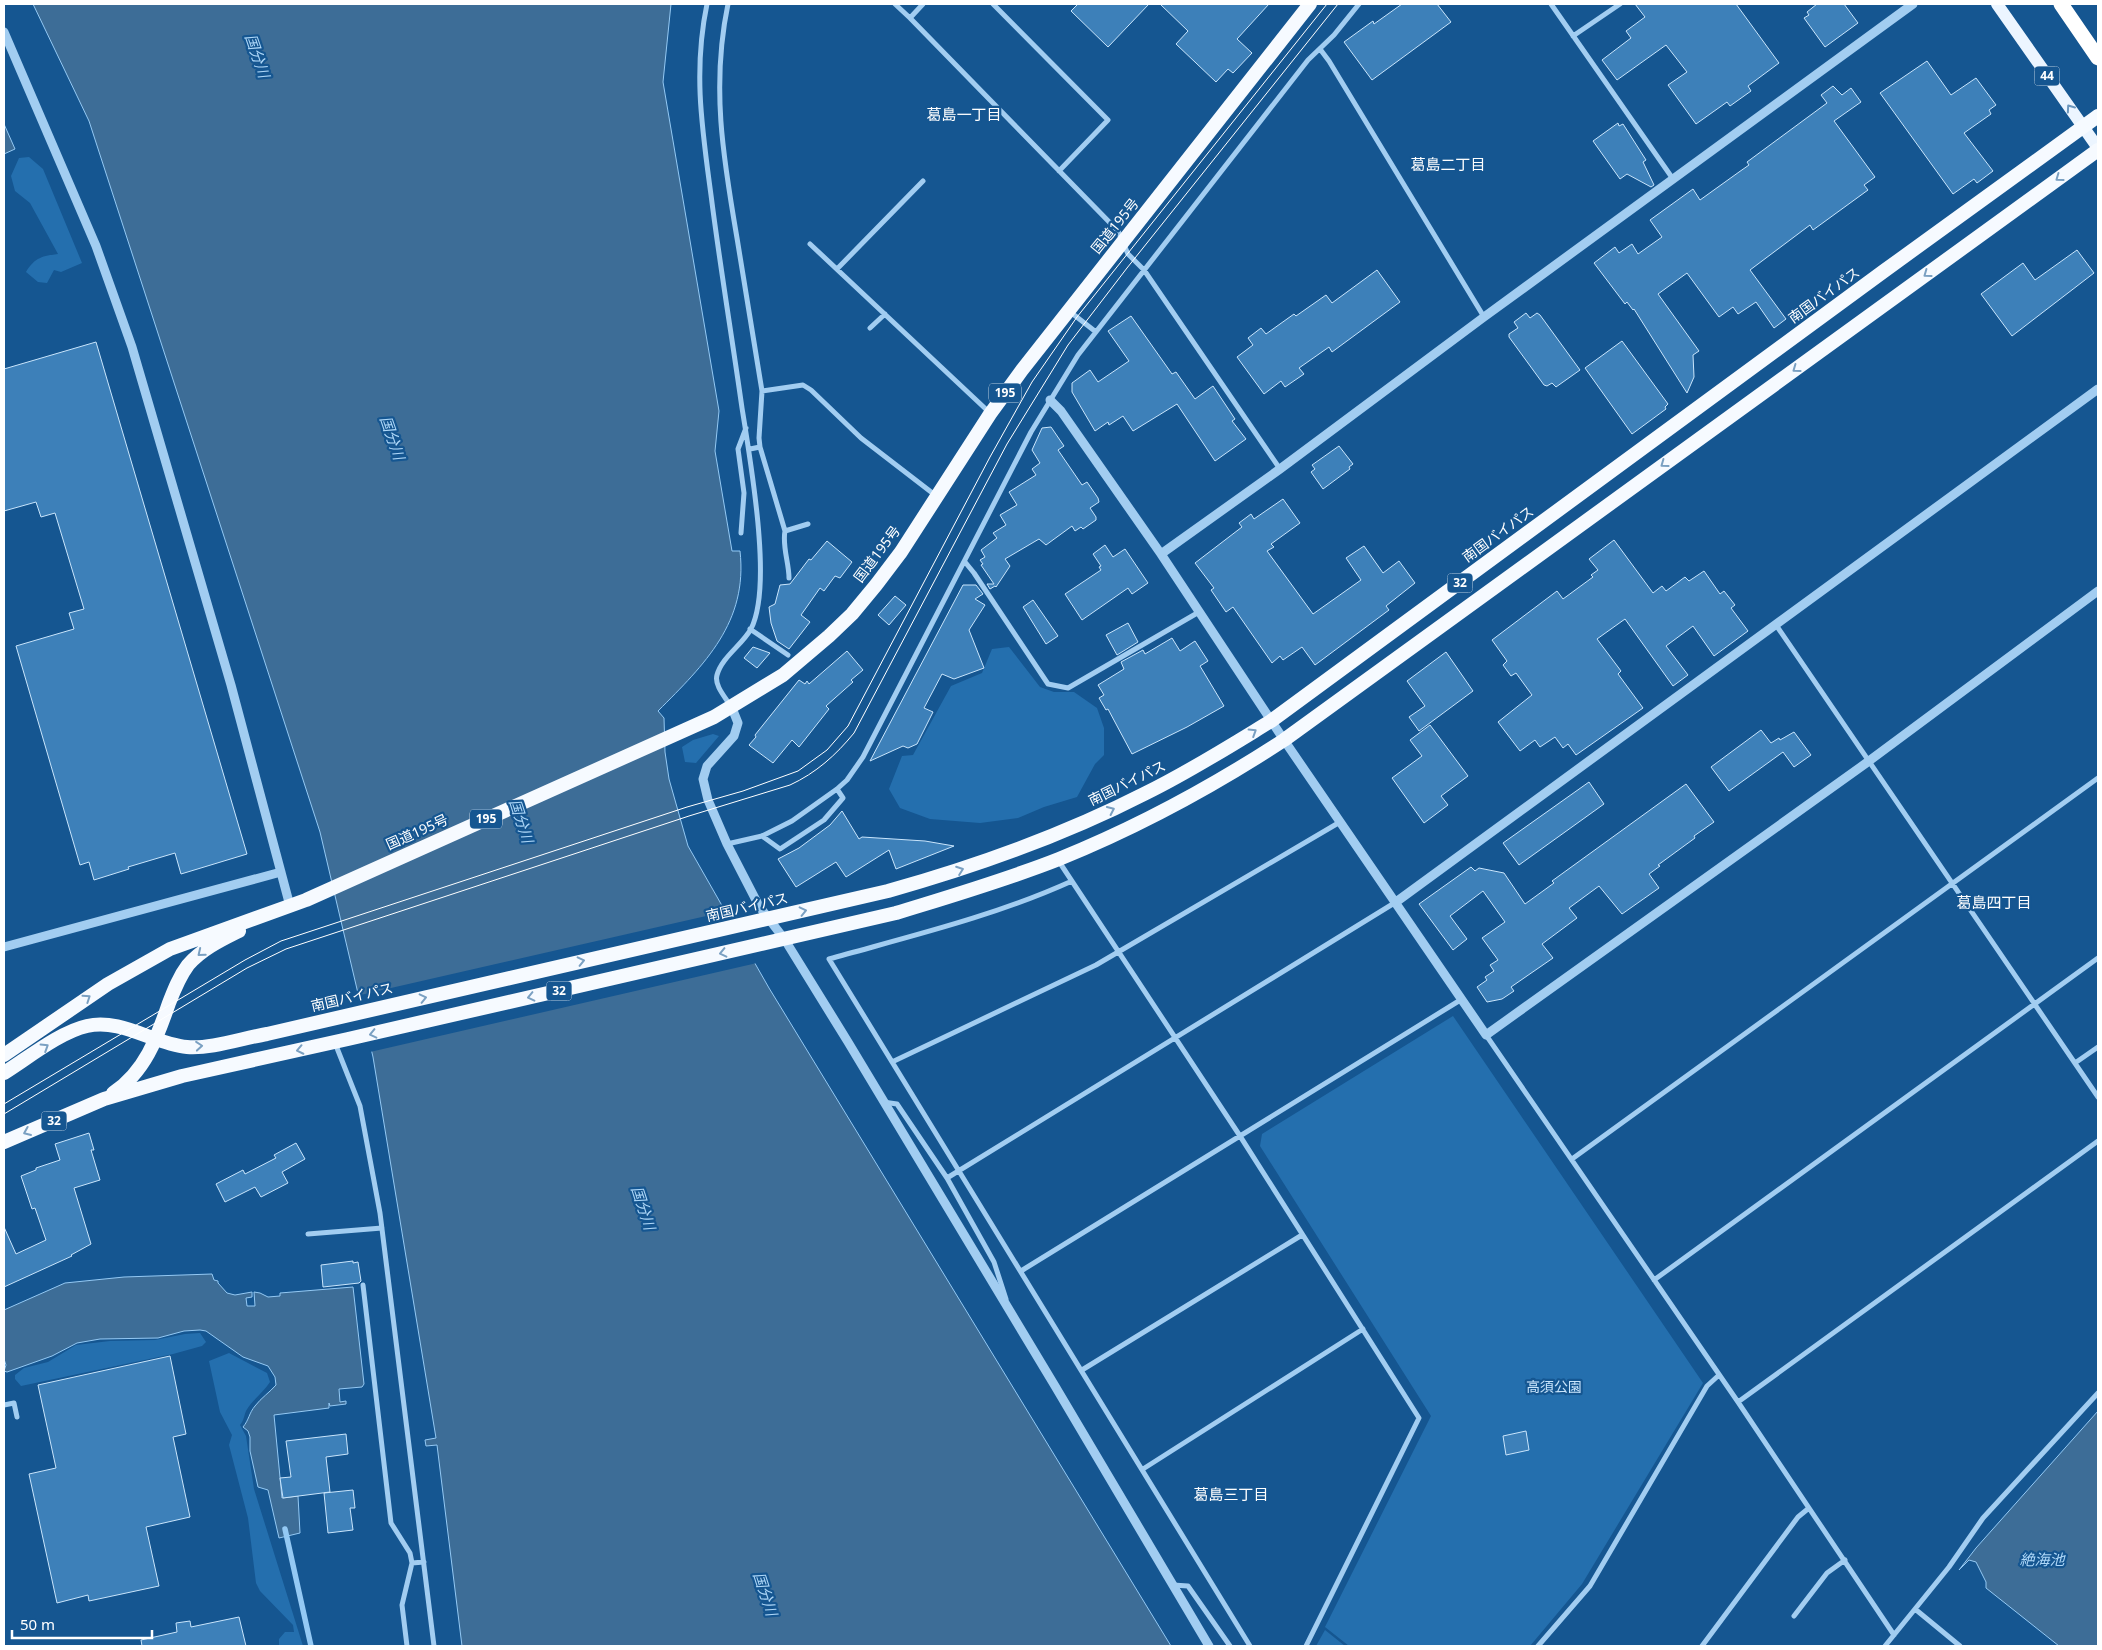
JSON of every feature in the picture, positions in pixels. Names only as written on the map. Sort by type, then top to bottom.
[{"type":"highway","name":"国道195号","points":[[4,1056],[108,984],[149,959],[192,939],[306,900],[665,739],[732,708],[783,674],[829,636],[852,614],[901,552],[990,414],[1068,310],[1310,4]]},
{"type":"highway","points":[[2061,4],[2098,58]]},
{"type":"highway","name":"南国バイパス","points":[[4,1073],[59,1038],[86,1026],[101,1024],[114,1026],[188,1047],[202,1046],[341,1017],[896,889],[946,875],[1046,839],[1146,793],[1199,765],[1270,721],[2098,116]]},
{"type":"highway","name":"32","points":[[4,1142],[104,1099],[182,1076],[785,940],[896,913],[957,895],[1058,859],[1166,810],[1206,789],[1284,740],[2098,149]]},
{"type":"highway","name":"国道195号","points":[[104,1099],[120,1088],[134,1074],[147,1056],[157,1038],[176,984],[189,964],[216,943],[290,906]]},
{"type":"main road","name":"44","points":[[1997,4],[2098,149]]},
{"type":"street","points":[[707,4],[698,68],[700,108],[750,449],[761,558],[758,600],[750,629],[716,676],[717,683],[732,708],[738,723],[734,736],[707,766],[703,778],[704,788],[714,816],[759,906],[762,920],[785,940],[1056,1386],[1209,1646]]},
{"type":"street","points":[[728,4],[722,34],[718,93],[724,161],[762,391],[760,447],[785,531],[784,538],[789,565],[789,578]]},
{"type":"street","points":[[896,4],[1118,231],[1128,254],[1144,270],[1280,469]]},
{"type":"street","points":[[910,18],[923,4]]},
{"type":"street","points":[[993,4],[1108,120],[1059,171]]},
{"type":"street","points":[[728,844],[762,836],[792,821],[838,789],[847,780],[862,757],[1031,432],[1078,355],[1308,60],[1334,35],[1359,4]]},
{"type":"street","points":[[1551,4],[1673,179]]},
{"type":"street","points":[[1573,36],[1620,4]]},
{"type":"street","points":[[1161,554],[1280,469],[1484,317],[1913,4]]},
{"type":"street","points":[[4,32],[96,246],[132,347],[231,685],[290,906]]},
{"type":"street","points":[[1320,50],[1329,61],[1484,317]]},
{"type":"street","points":[[837,269],[923,181]]},
{"type":"street","points":[[810,244],[990,414]]},
{"type":"street","points":[[1068,310],[1096,332]]},
{"type":"street","points":[[870,328],[885,314]]},
{"type":"street","points":[[762,391],[802,385],[807,388],[861,438],[938,497]]},
{"type":"street","points":[[947,1178],[1396,902],[2098,389]]},
{"type":"street","points":[[1050,400],[1061,411],[1161,554],[1270,721],[1738,1402],[1894,1635]]},
{"type":"street","points":[[741,533],[744,492],[738,448],[746,427]]},
{"type":"street","points":[[750,449],[760,447]]},
{"type":"street","points":[[785,531],[808,524]]},
{"type":"street","points":[[965,562],[1048,684],[1068,688],[1199,612]]},
{"type":"street","points":[[1486,1035],[1869,760],[2098,591]]},
{"type":"street","points":[[1776,625],[2098,1097]]},
{"type":"street","points":[[750,629],[788,655]]},
{"type":"street","points":[[1572,1159],[2098,778]]},
{"type":"street","points":[[762,836],[780,849],[829,815],[843,798],[838,789]]},
{"type":"street","points":[[892,1062],[1096,965],[1340,821]]},
{"type":"street","points":[[1058,859],[1240,1136],[1419,1418],[1306,1646]]},
{"type":"street","points":[[4,946],[281,872]]},
{"type":"street","points":[[1072,881],[1047,893],[938,929],[829,958],[1250,1646]]},
{"type":"street","points":[[1654,1280],[2098,958]]},
{"type":"street","points":[[1021,1271],[1462,999]]},
{"type":"street","points":[[341,1041],[360,1106],[382,1228],[434,1646]]},
{"type":"street","points":[[2075,1063],[2098,1046]]},
{"type":"street","points":[[884,1102],[897,1104],[947,1178],[994,1262],[1012,1316]]},
{"type":"street","points":[[1738,1402],[2098,1140]]},
{"type":"street","points":[[308,1234],[382,1228]]},
{"type":"street","points":[[1082,1370],[1302,1235]]},
{"type":"street","points":[[363,1285],[391,1522],[410,1553],[412,1563],[402,1605],[407,1646]]},
{"type":"street","points":[[1143,1469],[1362,1329]]},
{"type":"street","points":[[1538,1646],[1590,1586],[1707,1386],[1719,1375]]},
{"type":"street","points":[[1885,1646],[1949,1567],[1983,1518],[2098,1393]]},
{"type":"street","points":[[4,1405],[14,1403],[17,1417]]},
{"type":"street","points":[[1702,1646],[1798,1517],[1810,1508]]},
{"type":"street","points":[[1794,1616],[1827,1574],[1845,1560]]},
{"type":"street","points":[[412,1563],[424,1562]]},
{"type":"street","points":[[1173,1585],[1188,1586],[1230,1646]]},
{"type":"street","points":[[1915,1609],[1960,1646]]},
{"type":"green space","points":[[29,157],[43,169],[82,263],[61,272],[54,270],[47,283],[38,282],[26,272],[40,258],[58,254],[30,203],[15,191],[11,176],[19,158]]},
{"type":"green space","points":[[1009,647],[1040,687],[1054,692],[1074,692],[1097,708],[1104,728],[1104,755],[1095,764],[1077,797],[1044,807],[1018,818],[980,823],[930,819],[900,808],[889,789],[902,756],[913,755],[951,686],[982,673],[992,649]]},
{"type":"green space","points":[[713,734],[719,736],[696,763],[685,762],[682,747],[693,740]]},
{"type":"green space","name":"高須公園","points":[[1453,1016],[1703,1383],[1582,1584],[1530,1646],[1349,1646],[1325,1627],[1431,1416],[1260,1146],[1262,1134]]},
{"type":"green space","points":[[200,1333],[206,1342],[202,1346],[173,1354],[21,1386],[15,1379],[15,1375],[24,1368],[48,1362],[76,1345],[110,1341],[155,1340]]},
{"type":"green space","points":[[229,1353],[267,1373],[270,1382],[248,1407],[240,1425],[246,1436],[254,1489],[303,1646],[279,1646],[279,1639],[285,1632],[294,1632],[293,1625],[260,1591],[256,1583],[248,1518],[229,1445],[232,1435],[220,1412],[209,1361]]},
{"type":"green space","points":[[1325,1630],[1345,1646],[1316,1646]]},
{"type":"water","name":"国分川","points":[[33,4],[671,4],[663,82],[719,411],[715,451],[732,551],[740,551],[741,576],[737,599],[730,620],[720,640],[692,676],[658,711],[664,718],[665,752],[669,779],[688,846],[769,988],[1171,1646],[462,1646],[437,1445],[426,1446],[425,1440],[436,1438],[373,1057],[320,832],[89,121]]},
{"type":"water","points":[[4,124],[15,149],[4,154]]},
{"type":"water","points":[[212,1274],[214,1280],[218,1281],[227,1293],[235,1295],[252,1292],[252,1297],[246,1298],[247,1306],[255,1306],[254,1292],[268,1297],[280,1296],[280,1293],[353,1287],[364,1384],[362,1387],[339,1389],[340,1402],[346,1401],[346,1404],[330,1406],[329,1403],[329,1408],[274,1415],[282,1498],[298,1496],[300,1533],[279,1538],[268,1490],[258,1487],[250,1451],[250,1437],[248,1431],[243,1427],[251,1411],[276,1385],[275,1377],[268,1366],[243,1357],[206,1331],[184,1331],[158,1338],[100,1339],[77,1343],[52,1356],[7,1372],[4,1371],[6,1365],[4,1359],[4,1310],[65,1283],[124,1277]]},
{"type":"water","name":"絶海池","points":[[2098,1411],[2098,1646],[2059,1646],[1986,1588],[1986,1582],[1976,1562],[1969,1560],[1959,1570],[1976,1548]]},
{"type":"pier","points":[[728,911],[757,963],[370,1052],[356,996]]},
{"type":"building","points":[[1078,4],[1149,4],[1108,47],[1071,11]]},
{"type":"building","points":[[1160,4],[1269,4],[1237,39],[1252,53],[1233,73],[1228,69],[1216,82],[1176,44],[1188,31]]},
{"type":"building","points":[[1402,4],[1437,4],[1451,22],[1372,80],[1344,42],[1373,21],[1374,24]]},
{"type":"building","points":[[1635,4],[1736,4],[1779,63],[1748,86],[1751,91],[1730,106],[1727,102],[1696,124],[1668,85],[1687,72],[1666,45],[1617,80],[1602,60],[1631,38],[1626,31],[1645,17]]},
{"type":"building","points":[[1817,4],[1844,4],[1858,23],[1825,47],[1804,18],[1809,15],[1807,12]]},
{"type":"building","points":[[1927,61],[1951,95],[1976,78],[1996,105],[1989,110],[1991,114],[1964,133],[1993,171],[1977,183],[1974,179],[1953,194],[1880,93]]},
{"type":"building","points":[[1833,86],[1842,95],[1851,88],[1861,102],[1834,121],[1875,177],[1864,185],[1868,190],[1813,230],[1810,225],[1750,270],[1786,319],[1774,328],[1756,302],[1738,314],[1733,307],[1719,317],[1687,273],[1658,294],[1699,351],[1693,355],[1694,377],[1687,393],[1634,309],[1627,302],[1625,304],[1594,263],[1615,247],[1619,253],[1632,244],[1638,254],[1662,237],[1650,220],[1693,189],[1700,200],[1749,165],[1747,162],[1827,103],[1821,95]]},
{"type":"building","points":[[1618,123],[1619,126],[1623,124],[1646,160],[1643,162],[1654,185],[1651,187],[1627,174],[1620,179],[1593,141]]},
{"type":"building","points":[[2077,250],[2094,273],[2012,336],[1981,294],[2023,263],[2035,280]]},
{"type":"building","points":[[1377,270],[1400,302],[1332,352],[1329,347],[1299,368],[1304,374],[1285,387],[1281,381],[1264,394],[1237,357],[1253,345],[1248,338],[1261,328],[1266,334],[1294,314],[1296,316],[1326,295],[1332,303]]},
{"type":"building","points":[[1526,313],[1530,318],[1537,313],[1540,315],[1580,370],[1556,387],[1552,383],[1547,386],[1544,385],[1509,337],[1509,334],[1518,328],[1514,322]]},
{"type":"building","points":[[1131,316],[1172,374],[1176,372],[1195,399],[1213,386],[1235,419],[1232,421],[1246,439],[1215,461],[1177,404],[1133,431],[1123,416],[1109,425],[1108,422],[1095,431],[1072,392],[1072,383],[1090,370],[1098,382],[1129,361],[1108,331]]},
{"type":"building","points":[[1622,341],[1668,404],[1665,407],[1666,409],[1632,434],[1585,368]]},
{"type":"building","points":[[96,342],[247,854],[181,874],[175,853],[128,867],[129,869],[94,880],[89,862],[80,865],[16,646],[74,629],[69,613],[84,609],[55,513],[41,517],[36,502],[4,511],[4,369]]},
{"type":"building","points":[[1051,427],[1064,446],[1058,450],[1082,485],[1087,482],[1098,498],[1099,502],[1090,508],[1096,520],[1083,529],[1081,527],[1075,531],[1072,526],[1046,545],[1039,539],[1005,559],[1010,566],[996,587],[990,589],[987,584],[994,584],[981,565],[983,564],[980,560],[985,557],[981,550],[997,538],[993,533],[1006,525],[1000,515],[1017,505],[1009,492],[1036,475],[1032,469],[1040,463],[1032,450],[1042,428]]},
{"type":"building","points":[[1339,446],[1353,464],[1349,467],[1350,469],[1323,489],[1311,472],[1315,469],[1312,465]]},
{"type":"building","points":[[1283,499],[1300,523],[1271,544],[1274,547],[1267,551],[1313,614],[1361,580],[1346,558],[1364,546],[1383,573],[1399,561],[1415,583],[1386,606],[1389,610],[1315,665],[1302,647],[1283,660],[1280,656],[1272,663],[1233,607],[1226,612],[1211,590],[1214,588],[1195,563],[1242,527],[1239,523],[1251,514],[1254,519]]},
{"type":"building","points":[[1614,540],[1653,593],[1662,586],[1666,591],[1685,577],[1689,581],[1704,571],[1720,594],[1724,591],[1735,605],[1731,608],[1748,631],[1714,656],[1693,626],[1666,646],[1688,675],[1673,686],[1625,619],[1597,639],[1621,671],[1618,674],[1643,708],[1576,755],[1568,744],[1563,748],[1555,737],[1540,747],[1535,740],[1520,751],[1498,722],[1532,695],[1516,673],[1511,676],[1503,665],[1507,661],[1492,640],[1557,591],[1563,599],[1593,577],[1591,575],[1598,570],[1589,559]]},
{"type":"building","points":[[827,541],[852,562],[840,578],[835,576],[824,591],[820,588],[801,615],[810,622],[789,649],[777,641],[771,623],[769,607],[775,604],[780,585],[790,584],[809,559],[811,560]]},
{"type":"building","points":[[1105,545],[1113,557],[1125,549],[1148,583],[1132,594],[1128,588],[1082,620],[1065,594],[1101,570],[1099,567],[1101,566],[1093,554]]},
{"type":"building","points":[[963,585],[976,585],[983,594],[975,599],[985,605],[969,630],[984,668],[954,679],[942,674],[924,708],[933,712],[917,744],[908,748],[903,746],[870,761]]},
{"type":"building","points":[[895,596],[906,605],[889,625],[878,615]]},
{"type":"building","points":[[1033,600],[1058,636],[1046,644],[1023,607]]},
{"type":"building","points":[[1128,623],[1138,642],[1117,655],[1106,635]]},
{"type":"building","points":[[1172,638],[1180,651],[1195,641],[1208,661],[1200,666],[1224,706],[1187,727],[1132,754],[1108,709],[1106,710],[1099,698],[1104,695],[1098,685],[1124,669],[1121,662],[1143,650],[1145,654]]},
{"type":"building","points":[[753,647],[770,653],[757,668],[744,658]]},
{"type":"building","points":[[847,651],[863,670],[851,680],[853,682],[826,706],[829,709],[799,747],[792,740],[773,763],[749,745],[799,680],[805,684],[807,681],[809,684]]},
{"type":"building","points":[[1446,652],[1473,691],[1419,731],[1409,717],[1425,706],[1407,681]]},
{"type":"building","points":[[1430,725],[1468,776],[1441,796],[1448,805],[1424,823],[1392,778],[1422,756],[1410,740]]},
{"type":"building","points":[[1761,730],[1771,743],[1794,732],[1811,755],[1794,767],[1783,752],[1729,791],[1711,767]]},
{"type":"building","points":[[1589,782],[1604,804],[1519,865],[1503,843]]},
{"type":"building","points":[[1686,784],[1714,822],[1694,836],[1695,838],[1658,865],[1660,866],[1649,874],[1659,888],[1622,914],[1599,886],[1569,908],[1577,918],[1542,944],[1553,958],[1511,987],[1514,991],[1502,999],[1487,1002],[1477,987],[1487,980],[1485,977],[1494,971],[1490,965],[1498,960],[1482,938],[1505,922],[1483,891],[1450,916],[1467,939],[1453,950],[1419,904],[1471,867],[1475,871],[1479,868],[1504,873],[1525,904],[1554,883],[1552,881]]},
{"type":"building","points":[[842,811],[859,839],[862,837],[925,841],[954,846],[896,869],[889,850],[846,877],[836,862],[796,887],[778,859],[799,848],[830,825]]},
{"type":"building","points":[[89,1133],[94,1150],[91,1150],[100,1180],[74,1188],[91,1244],[72,1256],[4,1287],[4,1227],[16,1254],[46,1240],[35,1208],[32,1209],[21,1176],[36,1170],[36,1168],[60,1160],[55,1144]]},
{"type":"building","points":[[296,1143],[305,1159],[282,1172],[288,1183],[261,1197],[255,1187],[225,1202],[216,1184],[243,1170],[245,1174],[276,1158],[274,1155]]},
{"type":"building","points":[[353,1261],[353,1263],[358,1262],[361,1281],[359,1283],[323,1287],[321,1265]]},
{"type":"building","points":[[170,1356],[186,1434],[173,1437],[190,1517],[146,1527],[159,1586],[89,1601],[88,1595],[57,1603],[29,1474],[56,1468],[38,1385]]},
{"type":"building","points":[[1526,1431],[1529,1450],[1506,1455],[1503,1436]]},
{"type":"building","points":[[346,1434],[348,1454],[326,1457],[330,1492],[283,1498],[280,1478],[291,1477],[286,1441]]},
{"type":"building","points":[[353,1490],[355,1508],[350,1508],[353,1530],[328,1533],[324,1493]]},
{"type":"building","points":[[239,1617],[246,1646],[142,1646],[141,1640],[177,1632],[176,1623],[190,1621],[191,1627]]},
{"type":"waterway","points":[[285,1529],[311,1646]]},
{"type":"tram line","points":[[4,1104],[245,960],[281,941],[687,807],[743,791],[798,771],[827,750],[848,726],[990,457],[1032,382],[1077,317],[1327,4]]},
{"type":"tram line","points":[[4,1114],[247,968],[286,949],[689,816],[790,785],[825,763],[854,733],[1007,444],[1068,345],[1127,268],[1338,4]]},
{"type":"district","name":"葛島一丁目","points":[[964,115]]},
{"type":"district","name":"葛島二丁目","points":[[1448,165]]},
{"type":"district","name":"葛島四丁目","points":[[1994,903]]},
{"type":"district","name":"葛島三丁目","points":[[1231,1495]]}]
